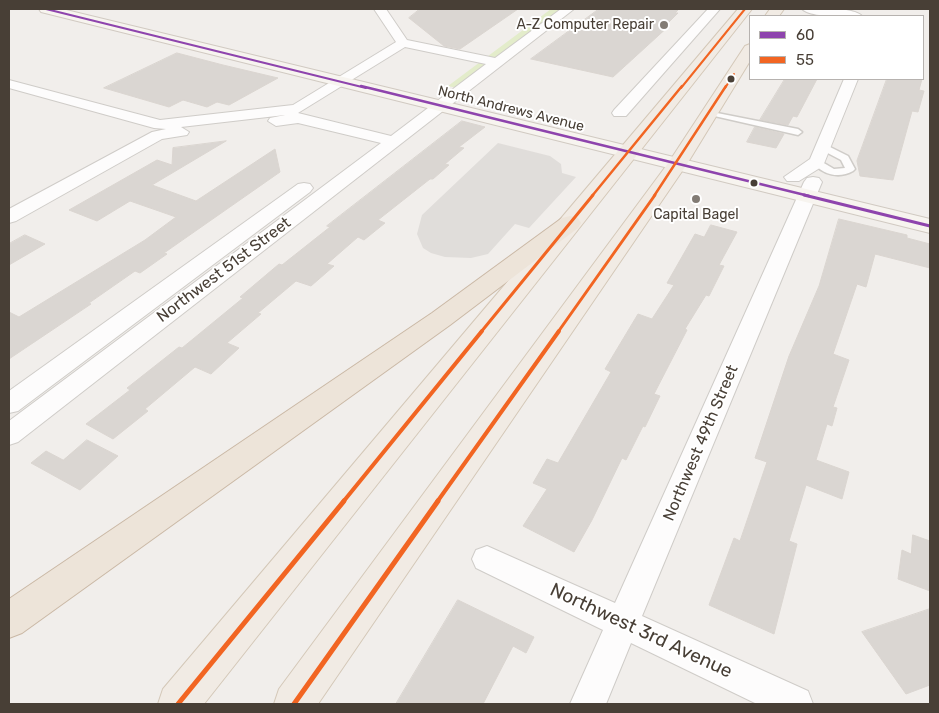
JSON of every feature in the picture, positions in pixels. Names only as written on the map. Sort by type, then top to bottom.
[{"type":"highway","points":[[9,620],[441,320],[570,223]]},
{"type":"main road","name":"North Andrews Avenue","points":[[46,9],[341,81],[438,98],[682,157],[811,173],[930,211]]},
{"type":"main road","name":"North Andrews Avenue","points":[[90,9],[357,71],[438,98]]},
{"type":"main road","points":[[178,704],[632,145],[745,9]]},
{"type":"main road","points":[[294,704],[682,157],[749,51]]},
{"type":"main road","name":"North Andrews Avenue","points":[[811,173],[930,226]]},
{"type":"street","points":[[380,9],[403,44]]},
{"type":"street","points":[[509,37],[547,9]]},
{"type":"street","points":[[402,116],[438,98],[496,62],[568,9]]},
{"type":"street","points":[[620,113],[714,9]]},
{"type":"street","points":[[808,9],[849,15]]},
{"type":"street","points":[[297,113],[341,81],[403,44],[496,62]]},
{"type":"street","points":[[464,70],[494,48]]},
{"type":"street","name":"Northwest 49th Street","points":[[588,704],[851,80]]},
{"type":"street","points":[[9,84],[159,130]]},
{"type":"street","points":[[9,102],[33,91]]},
{"type":"street","name":"Northwest 51st Street","points":[[9,404],[438,98]]},
{"type":"street","points":[[9,217],[159,130],[297,113],[384,135]]},
{"type":"street","name":"Northwest 51st Street","points":[[9,435],[384,135]]},
{"type":"street","name":"Northwest 3rd Avenue","points":[[487,559],[795,704]]},
{"type":"lane","points":[[710,113],[798,132]]},
{"type":"green space","points":[[551,9],[562,9],[457,88],[448,86]]},
{"type":"shaded area","points":[[498,143],[550,156],[561,164],[562,173],[576,177],[529,228],[515,224],[488,254],[471,258],[445,257],[431,253],[423,248],[417,234],[422,215]]},
{"type":"building","points":[[420,9],[518,9],[460,49],[444,46],[409,18]]},
{"type":"building","points":[[599,9],[679,9],[675,13],[678,13],[667,24],[670,25],[613,77],[531,59]]},
{"type":"building","points":[[177,53],[278,78],[229,105],[217,102],[207,107],[183,100],[169,107],[104,88]]},
{"type":"building","points":[[784,80],[816,80],[797,117],[793,116],[788,125],[760,120]]},
{"type":"building","points":[[887,80],[922,80],[919,90],[924,91],[918,112],[912,111],[893,180],[860,176],[857,161]]},
{"type":"building","points":[[462,121],[485,127],[459,147],[464,148],[445,164],[449,165],[433,179],[430,179],[378,220],[385,223],[364,240],[358,237],[327,264],[334,266],[311,286],[296,281],[258,313],[261,314],[227,343],[239,348],[211,374],[195,367],[145,409],[148,411],[113,439],[86,424],[130,390],[127,388],[179,347],[182,348],[243,298],[240,297],[279,264],[282,265],[330,227],[327,226]]},
{"type":"building","points":[[755,127],[784,134],[776,148],[747,142]]},
{"type":"building","points":[[226,141],[152,185],[196,201],[275,149],[280,172],[164,253],[167,254],[140,273],[135,271],[89,303],[91,304],[9,359],[9,312],[19,317],[145,240],[176,217],[130,201],[97,221],[69,210],[157,160],[172,165],[173,148]]},
{"type":"building","points":[[839,219],[907,235],[907,238],[930,244],[930,268],[875,254],[866,287],[857,284],[833,354],[849,360],[833,407],[837,408],[832,426],[827,424],[816,460],[849,472],[842,499],[806,485],[789,541],[797,544],[774,634],[709,605],[734,538],[740,541],[767,462],[755,458],[789,356],[819,286]]},
{"type":"building","points":[[711,225],[737,232],[719,265],[724,266],[709,296],[706,295],[685,329],[687,330],[654,394],[660,396],[645,427],[643,426],[626,460],[622,458],[574,552],[523,526],[547,489],[533,483],[547,459],[558,463],[611,372],[605,369],[638,314],[652,319],[674,285],[667,283],[695,234],[704,237]]},
{"type":"building","points":[[25,235],[45,244],[9,265],[9,244]]},
{"type":"building","points":[[87,440],[118,456],[80,490],[31,463],[46,451],[63,460]]},
{"type":"building","points":[[913,535],[930,541],[930,591],[898,579],[902,550],[911,554]]},
{"type":"building","points":[[458,600],[534,637],[526,653],[513,646],[483,704],[396,704]]},
{"type":"building","points":[[930,609],[930,685],[906,694],[862,632]]},
{"type":"transit line","name":"60","points":[[46,9],[930,226]]},
{"type":"transit line","name":"55","points":[[178,704],[745,9]]},
{"type":"transit line","name":"55","points":[[294,704],[677,164],[734,74]]},
{"type":"place","name":"A-Z Computer Repair","points":[[664,25]]},
{"type":"place","name":"Capital Bagel","points":[[696,199]]}]
